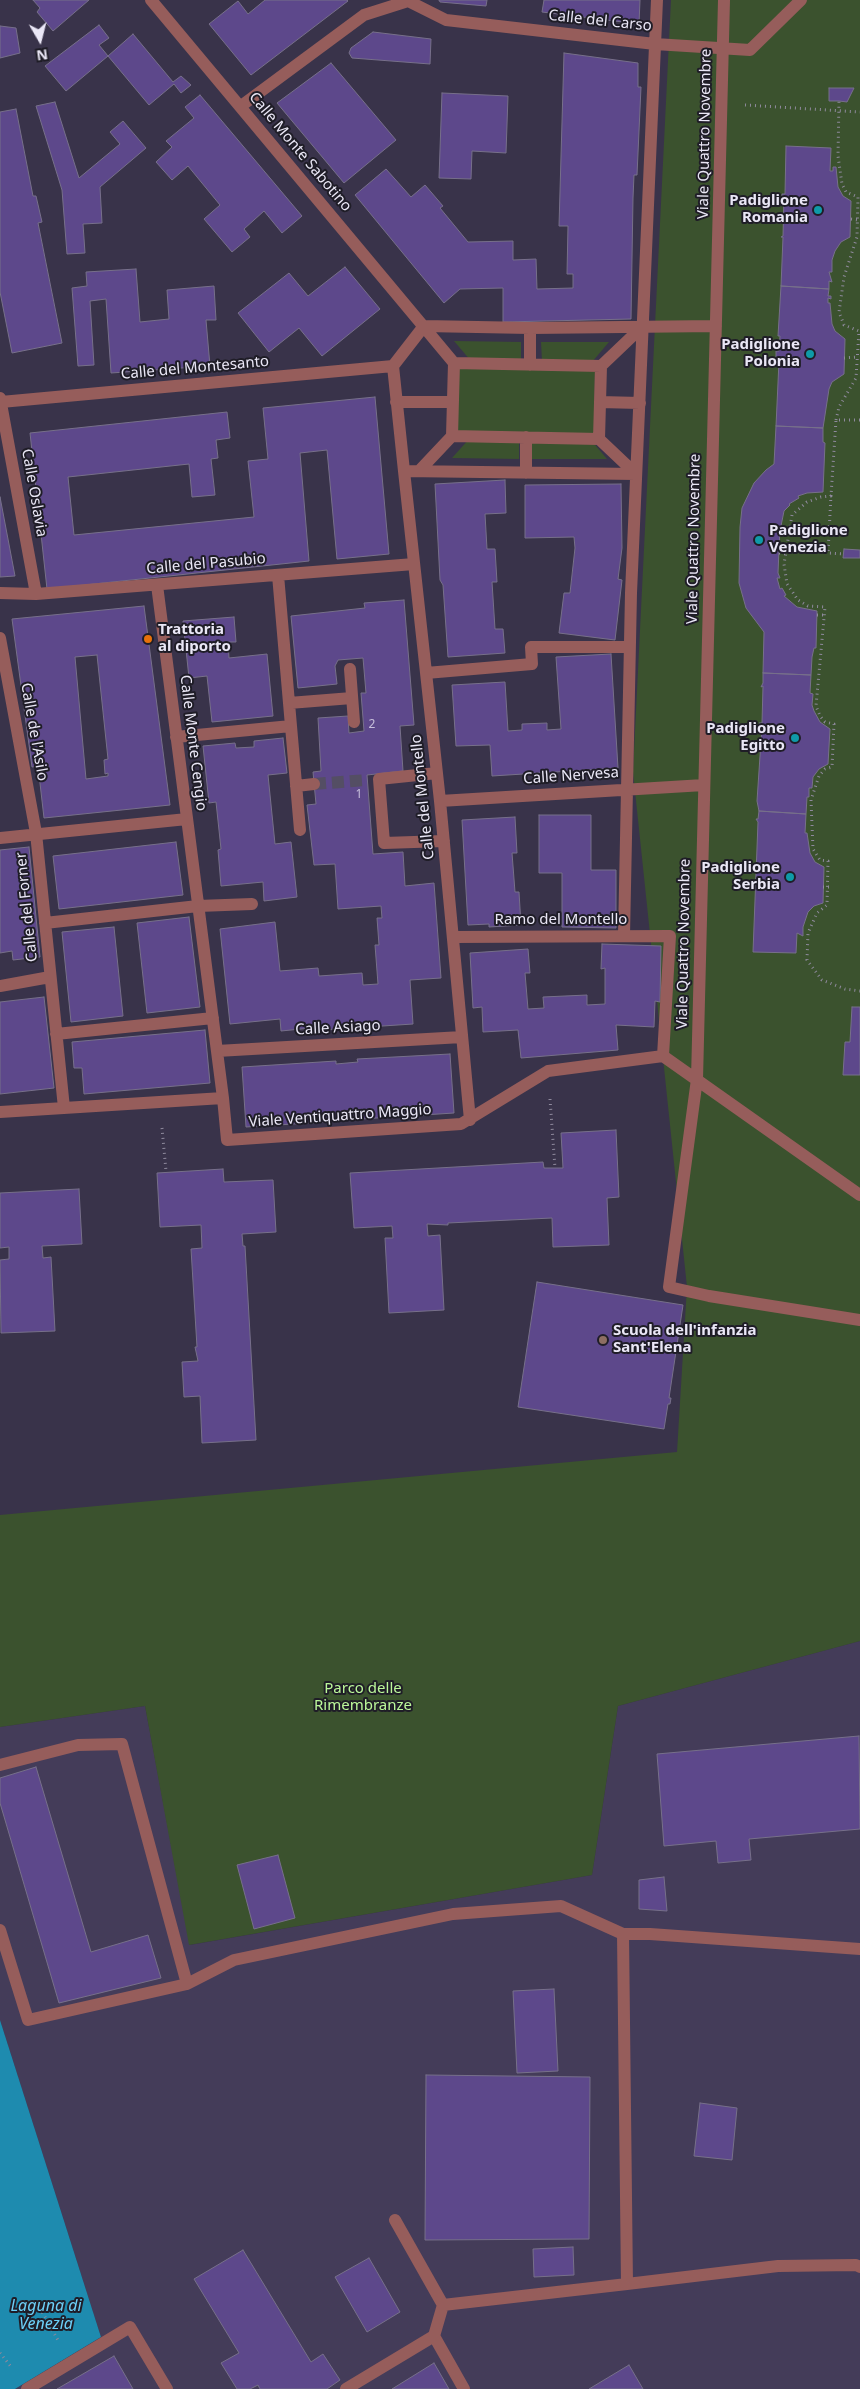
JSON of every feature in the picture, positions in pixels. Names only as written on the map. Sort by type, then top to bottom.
[{"type":"street","name":"Calle Monte Sabotino","points":[[151,0],[454,363]]},
{"type":"street","name":"Calle del Carso","points":[[241,106],[364,15],[408,0],[446,20],[654,44],[750,50],[801,0]]},
{"type":"street","points":[[624,936],[626,789],[636,474],[657,0]]},
{"type":"street","name":"Viale Quattro Novembre","points":[[697,1079],[724,0]]},
{"type":"street","points":[[393,366],[424,326],[530,328],[716,326]]},
{"type":"street","points":[[418,471],[452,436],[454,363],[601,366],[643,326]]},
{"type":"street","points":[[530,328],[530,365]]},
{"type":"street","name":"Calle del Montesanto","points":[[0,400],[393,366]]},
{"type":"street","name":"Calle del Montello","points":[[393,366],[440,801],[470,1120]]},
{"type":"street","points":[[599,439],[601,366]]},
{"type":"street","name":"Calle Oslavia","points":[[0,400],[36,594]]},
{"type":"street","points":[[396,402],[453,402]]},
{"type":"street","points":[[600,402],[640,403]]},
{"type":"street","points":[[452,436],[599,439],[636,474]]},
{"type":"street","points":[[526,437],[526,473]]},
{"type":"street","points":[[404,471],[636,474]]},
{"type":"street","name":"Calle del Pasubio","points":[[0,593],[36,594],[414,564]]},
{"type":"street","points":[[278,575],[300,830]]},
{"type":"street","name":"Calle Monte Cengio","points":[[157,584],[223,1098]]},
{"type":"street","name":"Calle de l'Asilo","points":[[0,638],[36,833]]},
{"type":"street","points":[[426,673],[532,664],[531,647],[630,647]]},
{"type":"street","points":[[350,669],[354,722]]},
{"type":"street","points":[[289,703],[352,698]]},
{"type":"street","points":[[176,737],[291,726]]},
{"type":"street","points":[[437,773],[373,780],[384,843],[444,841]]},
{"type":"street","points":[[296,786],[314,784]]},
{"type":"street","name":"Calle Nervesa","points":[[440,801],[704,785]]},
{"type":"street","points":[[0,838],[187,819]]},
{"type":"street","name":"Calle del Forner","points":[[36,833],[45,923],[46,978],[56,1034],[64,1108]]},
{"type":"street","points":[[45,923],[198,906],[252,904]]},
{"type":"street","name":"Viale Quattro Novembre","points":[[663,1056],[670,936]]},
{"type":"street","name":"Ramo del Montello","points":[[453,937],[670,936]]},
{"type":"street","points":[[0,986],[46,978]]},
{"type":"street","points":[[56,1034],[212,1018]]},
{"type":"street","name":"Calle Asiago","points":[[217,1051],[462,1037]]},
{"type":"street","points":[[663,1056],[860,1195]]},
{"type":"street","name":"Viale Ventiquattro Maggio","points":[[223,1098],[227,1140],[461,1124],[548,1071],[663,1056]]},
{"type":"street","points":[[697,1079],[670,1287],[709,1296],[860,1320]]},
{"type":"street","points":[[0,1112],[223,1098]]},
{"type":"street","points":[[0,1765],[78,1745],[122,1744],[187,1984]]},
{"type":"street","points":[[0,1930],[28,2020],[187,1984],[234,1960],[452,1914],[561,1906],[623,1934],[650,1934],[860,1949]]},
{"type":"street","points":[[623,1934],[627,2284]]},
{"type":"street","points":[[346,2389],[434,2336],[443,2305],[395,2220]]},
{"type":"street","points":[[443,2305],[778,2266],[856,2265],[860,2267]]},
{"type":"street","points":[[27,2389],[130,2327],[167,2389]]},
{"type":"street","points":[[434,2336],[464,2389]]},
{"type":"path","points":[[839,102],[840,174],[846,192],[858,197],[857,237],[844,277],[839,312],[844,325],[859,331],[856,378],[838,407],[830,496],[828,553],[844,554]]},
{"type":"path","points":[[722,103],[860,112]]},
{"type":"path","points":[[851,219],[858,220]]},
{"type":"path","points":[[844,358],[857,358]]},
{"type":"path","points":[[836,420],[860,420]]},
{"type":"path","points":[[830,496],[807,502],[792,515],[784,564],[787,584],[798,600],[808,606],[825,607],[816,706],[825,722],[834,724],[832,767],[825,769],[819,776],[811,800],[813,849],[820,860],[828,861],[829,887],[827,905],[817,913],[808,933],[807,960],[822,980],[846,989],[860,991]]},
{"type":"path","points":[[779,553],[786,552]]},
{"type":"path","points":[[817,615],[824,615]]},
{"type":"path","points":[[824,887],[829,887]]},
{"type":"path","points":[[548,1071],[554,1168]]},
{"type":"path","points":[[159,1102],[166,1171]]},
{"type":"path","points":[[40,2308],[70,2362]]},
{"type":"shaded area","points":[[860,1641],[860,2389],[15,2389],[101,2337],[0,2020],[0,1727],[145,1706],[190,1945],[592,1875],[618,1706]]},
{"type":"green space","name":"Parco delle Rimembranze","points":[[671,0],[860,0],[860,1641],[618,1706],[592,1875],[189,1945],[145,1706],[0,1727],[0,1515],[677,1452],[687,1287],[633,772]]},
{"type":"green space","points":[[454,341],[521,342],[521,361],[471,361]]},
{"type":"green space","points":[[541,342],[609,342],[592,362],[542,361]]},
{"type":"green space","points":[[457,368],[595,369],[594,434],[457,433]]},
{"type":"green space","points":[[469,439],[519,440],[519,459],[452,458]]},
{"type":"green space","points":[[532,439],[591,440],[607,459],[532,459]]},
{"type":"water","name":"Laguna di Venezia","points":[[0,2020],[101,2337],[15,2389],[0,2389]]},
{"type":"building","points":[[33,0],[89,0],[53,31],[37,12],[40,8]]},
{"type":"building","points":[[265,0],[348,1],[251,75],[209,24],[238,1],[248,14]]},
{"type":"building","points":[[439,0],[487,0],[486,6],[440,2]]},
{"type":"building","points":[[544,0],[640,0],[639,24],[542,12]]},
{"type":"building","points":[[99,25],[109,38],[99,45],[108,56],[66,91],[45,66]]},
{"type":"building","points":[[0,26],[16,28],[20,53],[0,58]]},
{"type":"building","points":[[373,32],[431,39],[430,64],[352,58],[349,53],[351,48]]},
{"type":"building","points":[[133,34],[173,82],[181,76],[191,85],[181,93],[174,84],[149,105],[108,56]]},
{"type":"building","points":[[564,53],[638,63],[638,87],[641,87],[637,175],[634,175],[633,198],[631,319],[503,322],[503,288],[460,289],[444,303],[355,195],[386,169],[411,197],[425,185],[443,206],[440,208],[468,242],[513,241],[513,260],[536,259],[537,289],[573,288],[573,274],[567,274],[568,226],[559,226]]},
{"type":"building","points":[[331,63],[396,140],[344,183],[277,103]]},
{"type":"building","points":[[829,88],[854,88],[847,102],[829,101]]},
{"type":"building","points":[[442,93],[508,96],[506,153],[472,151],[471,179],[439,178]]},
{"type":"building","points":[[200,95],[302,216],[282,233],[264,211],[244,229],[250,237],[232,252],[204,219],[220,205],[188,166],[172,180],[156,162],[172,147],[166,141],[194,118],[185,107]]},
{"type":"building","points":[[55,102],[79,178],[120,144],[110,132],[123,121],[146,148],[100,187],[102,223],[83,224],[85,253],[67,254],[62,190],[36,106]]},
{"type":"building","points":[[16,109],[33,196],[36,196],[42,222],[38,223],[62,343],[12,353],[0,292],[0,112]]},
{"type":"building","name":"Padiglione Romania","points":[[786,146],[831,148],[830,171],[833,171],[833,167],[836,167],[838,187],[843,196],[851,201],[850,237],[841,242],[835,251],[832,260],[832,272],[829,272],[832,282],[829,281],[829,289],[781,286],[783,237],[781,237],[783,236],[784,196],[782,194],[785,194]]},
{"type":"building","points":[[345,267],[380,309],[322,356],[299,328],[269,352],[238,313],[289,273],[308,296]]},
{"type":"building","points":[[136,269],[140,322],[169,319],[167,290],[214,286],[216,320],[206,320],[210,366],[111,373],[106,299],[90,301],[94,365],[78,366],[72,288],[87,286],[86,272]]},
{"type":"building","name":"Padiglione Polonia","points":[[781,286],[829,289],[828,296],[831,296],[831,299],[828,298],[828,303],[830,303],[832,324],[835,331],[845,339],[844,374],[832,382],[829,389],[823,428],[776,426],[779,361],[776,360],[776,351],[779,351]]},
{"type":"building","points":[[375,397],[389,554],[337,559],[327,450],[300,453],[309,561],[47,589],[30,433],[227,412],[230,438],[216,440],[218,458],[211,459],[215,495],[192,497],[189,464],[68,477],[74,535],[254,517],[248,461],[268,459],[263,408]]},
{"type":"building","name":"Padiglione Venezia","points":[[776,426],[823,428],[823,442],[825,443],[823,492],[807,493],[798,496],[799,498],[789,504],[784,511],[780,526],[778,573],[780,578],[777,578],[780,589],[782,588],[786,595],[784,596],[797,607],[817,611],[816,648],[814,648],[812,657],[811,675],[763,673],[764,632],[746,608],[739,583],[742,508],[754,483],[774,464]]},
{"type":"building","points":[[505,480],[506,513],[485,514],[487,549],[495,549],[497,582],[492,582],[495,629],[503,629],[505,653],[448,657],[443,585],[440,580],[435,484]]},
{"type":"building","points":[[621,484],[622,548],[618,579],[622,580],[615,640],[559,633],[564,593],[570,593],[575,548],[574,537],[525,538],[525,485]]},
{"type":"building","points":[[0,497],[15,576],[0,577]]},
{"type":"building","points":[[844,549],[860,550],[860,558],[843,558]]},
{"type":"building","points":[[404,600],[414,725],[400,726],[403,771],[367,775],[373,854],[403,852],[405,886],[434,883],[441,978],[410,980],[413,1024],[322,1030],[321,1027],[281,1031],[280,1019],[230,1024],[220,929],[275,922],[280,971],[318,968],[319,976],[362,973],[363,985],[378,984],[375,945],[379,945],[377,918],[382,918],[381,906],[338,909],[335,864],[314,865],[307,805],[316,804],[313,772],[321,771],[318,718],[348,716],[349,733],[364,731],[361,693],[366,693],[363,658],[338,660],[335,666],[337,684],[298,688],[291,616],[365,608],[364,603]]},
{"type":"building","points":[[144,606],[170,805],[44,818],[38,766],[32,767],[12,619]],"holes":[[[97,655],[108,759],[104,760],[105,774],[108,773],[108,776],[86,779],[75,657]]]},
{"type":"building","points":[[234,617],[236,642],[228,642],[229,658],[267,654],[273,716],[212,722],[207,676],[189,678],[183,621]]},
{"type":"building","points":[[611,654],[618,768],[492,776],[490,745],[456,746],[452,685],[505,682],[508,731],[522,730],[522,724],[547,723],[547,730],[561,729],[556,657]]},
{"type":"building","name":"Padiglione Egitto","points":[[763,673],[811,675],[810,693],[813,694],[812,705],[814,711],[820,722],[830,729],[828,764],[819,769],[813,777],[812,788],[809,788],[809,797],[807,797],[806,814],[759,811],[757,801],[762,726],[759,723],[762,723],[763,686],[761,687]]},
{"type":"building","points":[[283,738],[287,773],[268,775],[275,844],[291,842],[297,897],[264,901],[263,882],[221,886],[218,850],[221,849],[216,802],[209,803],[203,746],[235,743],[236,748],[254,747],[254,741]]},
{"type":"building","name":"Padiglione Serbia","points":[[759,811],[806,814],[805,833],[807,833],[810,853],[815,862],[824,867],[823,903],[814,906],[808,912],[803,927],[803,936],[797,933],[796,953],[753,952],[758,822],[756,819],[758,819]]},
{"type":"building","points":[[539,815],[591,815],[591,870],[616,870],[616,928],[562,927],[562,873],[539,873]]},
{"type":"building","points":[[515,817],[517,853],[512,853],[515,892],[519,892],[521,925],[489,927],[489,924],[468,925],[462,820]]},
{"type":"building","points":[[176,842],[183,895],[59,909],[53,856]]},
{"type":"building","points":[[29,847],[40,957],[13,960],[12,951],[0,953],[0,850]]},
{"type":"building","points":[[189,917],[200,1007],[147,1013],[137,923]]},
{"type":"building","points":[[114,927],[123,1016],[71,1022],[62,932]]},
{"type":"building","points":[[602,944],[661,946],[660,1002],[655,1001],[654,1027],[616,1025],[618,1050],[521,1058],[518,1030],[483,1032],[482,1007],[473,1008],[470,953],[528,949],[530,973],[525,973],[528,1009],[544,1008],[543,997],[587,995],[587,1005],[605,1004],[605,968],[601,969]]},
{"type":"building","points":[[44,997],[54,1088],[0,1094],[0,1002]]},
{"type":"building","points":[[852,1007],[860,1007],[860,1075],[843,1075],[845,1042],[850,1042]]},
{"type":"building","points":[[205,1030],[210,1083],[84,1094],[82,1068],[74,1068],[72,1042]]},
{"type":"building","points":[[450,1054],[454,1113],[361,1119],[361,1116],[340,1118],[340,1121],[246,1127],[242,1067],[336,1061],[336,1064],[358,1062],[357,1059]]},
{"type":"building","points":[[616,1130],[619,1197],[607,1198],[609,1245],[553,1247],[552,1218],[448,1223],[448,1225],[427,1224],[428,1236],[440,1235],[444,1310],[389,1313],[385,1238],[393,1238],[392,1226],[354,1228],[350,1173],[543,1162],[544,1168],[563,1168],[561,1133]]},
{"type":"building","points":[[223,1169],[224,1182],[273,1180],[276,1232],[242,1234],[243,1246],[245,1246],[256,1440],[202,1443],[200,1396],[184,1397],[182,1362],[198,1361],[195,1347],[197,1347],[191,1249],[202,1248],[201,1225],[160,1227],[157,1173]]},
{"type":"building","points":[[79,1189],[82,1244],[42,1246],[43,1258],[51,1257],[55,1331],[1,1333],[0,1260],[9,1259],[9,1247],[0,1248],[0,1193]]},
{"type":"building","name":"Scuola dell'infanzia Sant'Elena","points":[[537,1282],[683,1305],[669,1398],[671,1398],[670,1404],[668,1404],[664,1429],[518,1407]]},
{"type":"building","points":[[859,1736],[860,1829],[749,1839],[751,1860],[718,1863],[716,1841],[664,1846],[657,1754]]},
{"type":"building","points":[[36,1767],[91,1952],[148,1935],[161,1978],[59,2003],[0,1803],[0,1778]]},
{"type":"building","points":[[278,1855],[295,1918],[254,1929],[237,1865]]},
{"type":"building","points":[[664,1877],[667,1911],[639,1909],[639,1880]]},
{"type":"building","points":[[554,1989],[558,2071],[517,2073],[513,1991]]},
{"type":"building","points":[[426,2075],[590,2077],[589,2239],[425,2240]]},
{"type":"building","points":[[700,2103],[737,2108],[732,2160],[694,2156]]},
{"type":"building","points":[[573,2247],[574,2275],[534,2277],[533,2249]]},
{"type":"building","points":[[243,2250],[311,2362],[323,2354],[340,2380],[327,2389],[260,2389],[258,2385],[250,2389],[237,2389],[221,2363],[239,2353],[194,2279]]},
{"type":"building","points":[[369,2258],[400,2312],[367,2332],[335,2277]]},
{"type":"building","points":[[114,2356],[133,2389],[57,2389]]},
{"type":"building","points":[[434,2363],[449,2389],[392,2389]]},
{"type":"building","points":[[629,2365],[643,2389],[589,2389]]},
{"type":"tunnel","points":[[314,784],[367,780]]},
{"type":"place","name":"Padiglione Romania","points":[[818,210]]},
{"type":"place","name":"Padiglione Polonia","points":[[810,354]]},
{"type":"place","name":"Padiglione Venezia","points":[[759,540]]},
{"type":"place","name":"Trattoria al diporto","points":[[148,639]]},
{"type":"place","name":"Padiglione Egitto","points":[[795,738]]},
{"type":"place","name":"Padiglione Serbia","points":[[790,877]]},
{"type":"place","name":"Scuola dell'infanzia Sant'Elena","points":[[603,1340]]}]
